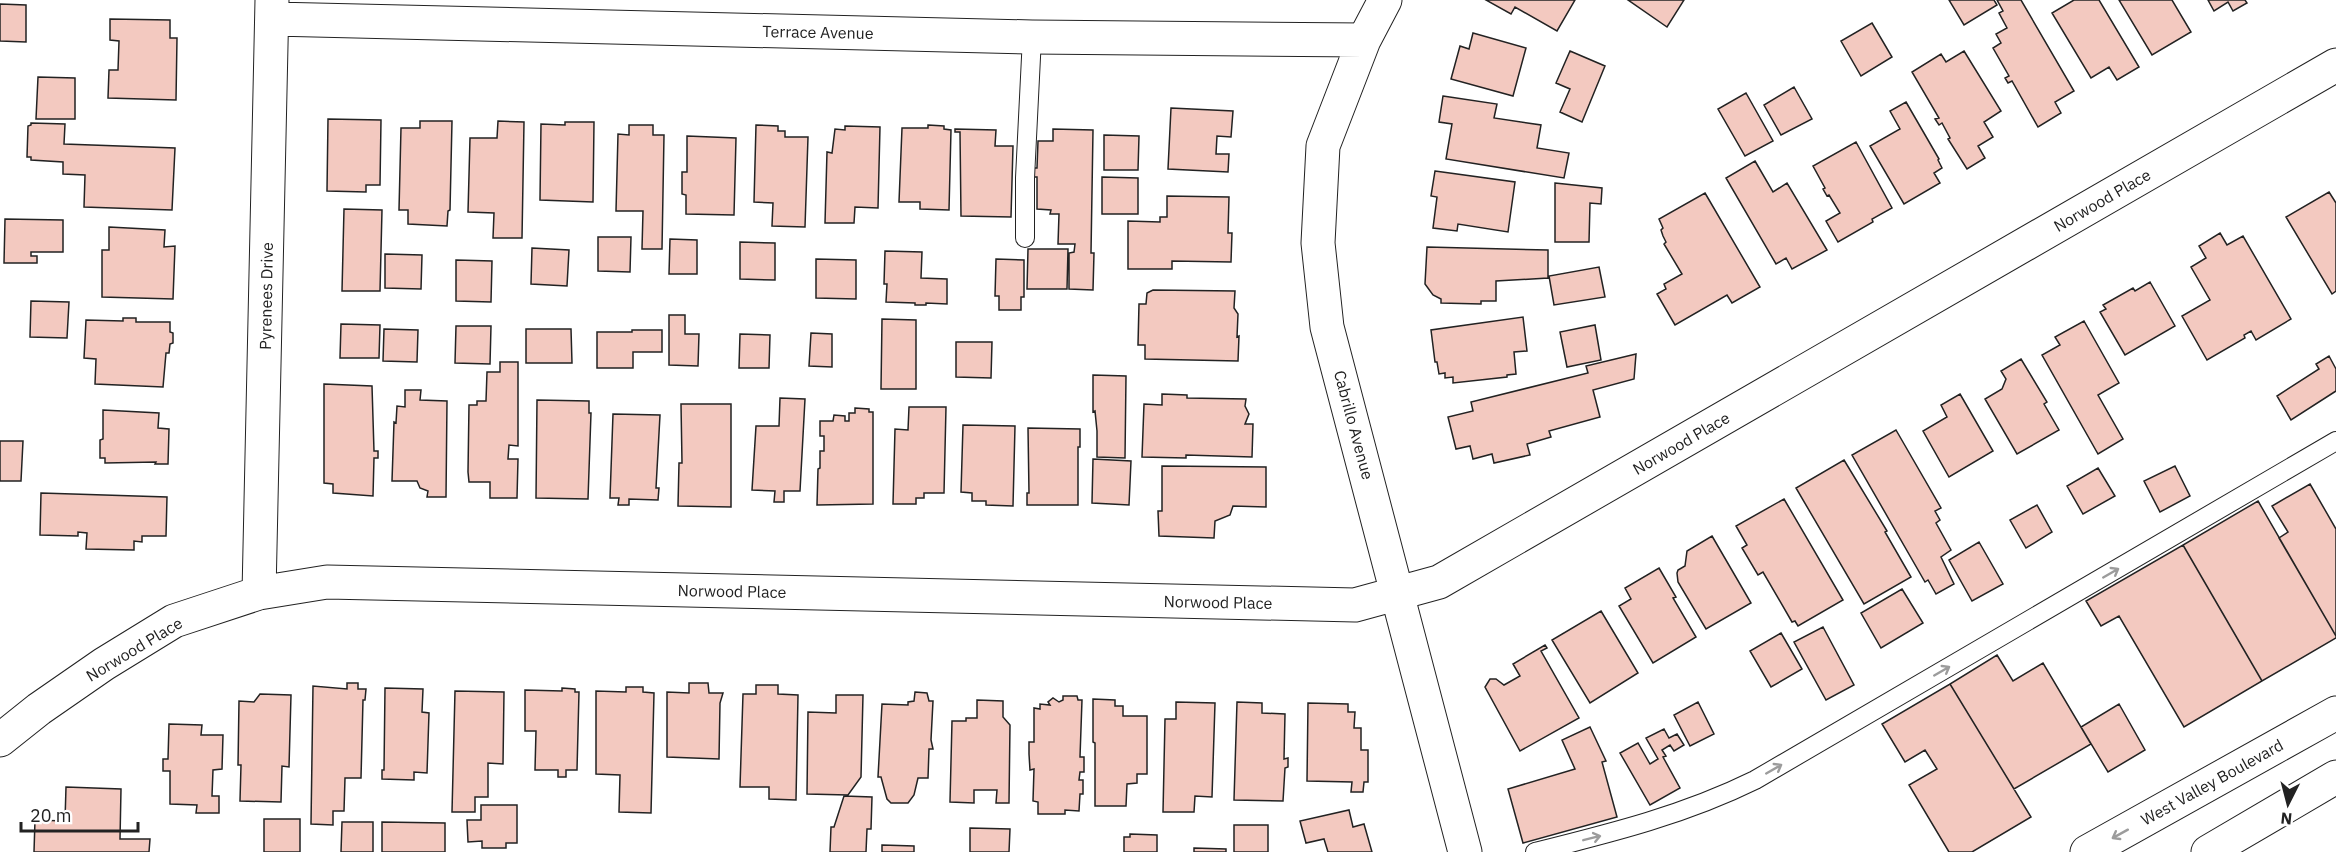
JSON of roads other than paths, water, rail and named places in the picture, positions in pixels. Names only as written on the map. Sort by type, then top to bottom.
[{"type":"street","name":"Cabrillo Avenue","points":[[1385,0],[1364,40],[1323,146],[1318,243],[1327,327],[1465,852]]},
{"type":"street","name":"Terrace Avenue","points":[[272,10],[1032,37],[1364,40]]},
{"type":"street","name":"Pyrenees Drive","points":[[259,593],[272,10]]},
{"type":"street","name":"Norwood Place","points":[[0,740],[95,671],[174,621],[259,593],[327,582],[1355,605],[1398,594],[1439,582],[2336,65]]},
{"type":"street","name":"West Valley Boulevard","points":[[2087,852],[2336,713]]},
{"type":"street","points":[[2208,852],[2336,777]]},
{"type":"lane","points":[[1025,238],[1025,178],[1032,37]]},
{"type":"lane","points":[[1535,852],[1659,820],[1724,796],[2336,441]]}]
